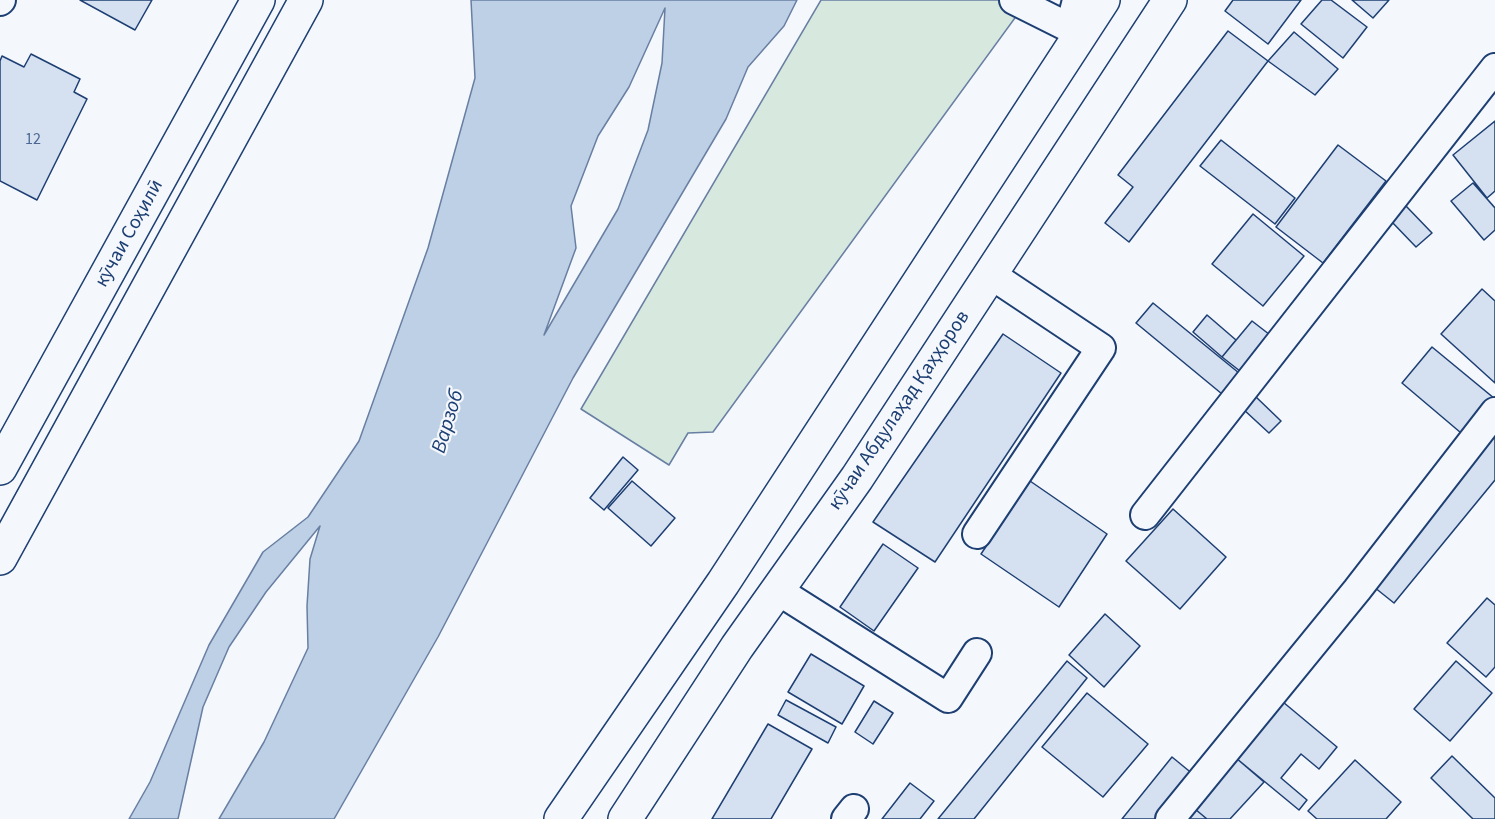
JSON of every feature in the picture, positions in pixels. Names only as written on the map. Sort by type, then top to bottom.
[{"type":"main road","name":"кӯчаи Соҳилӣ","points":[[0,468],[258,0]]},
{"type":"main road","points":[[0,558],[306,0]]},
{"type":"main road","points":[[561,819],[723,583],[1103,0]]},
{"type":"main road","name":"кӯчаи Абдулаҳад Қаҳҳоров","points":[[625,819],[737,647],[857,478],[1170,0]]},
{"type":"main road","points":[[648,782],[648,819]]},
{"type":"street","points":[[1014,0],[1070,28],[1077,0]]},
{"type":"street","points":[[1145,515],[1495,68]]},
{"type":"street","points":[[977,534],[1101,348],[990,274]]},
{"type":"street","points":[[1170,819],[1358,590],[1495,412]]},
{"type":"street","points":[[777,590],[948,698],[977,653]]},
{"type":"shaded area","points":[[821,0],[1028,0],[713,432],[688,433],[669,465],[581,409]]},
{"type":"water","name":"Варзоб","points":[[471,0],[797,0],[784,26],[748,67],[726,119],[573,378],[438,637],[334,819],[219,819],[264,742],[308,648],[307,606],[310,559],[320,526],[266,592],[229,647],[203,707],[178,819],[129,819],[150,782],[209,645],[263,552],[308,517],[359,441],[428,248],[475,78]],"holes":[[[665,8],[662,63],[648,130],[618,209],[544,335],[576,248],[571,206],[598,136],[629,87]]]},
{"type":"building","points":[[80,0],[152,0],[135,30]]},
{"type":"building","points":[[1233,0],[1301,0],[1268,44],[1225,11]]},
{"type":"building","points":[[1322,0],[1331,0],[1367,27],[1343,58],[1301,24]]},
{"type":"building","points":[[1352,0],[1389,0],[1373,18]]},
{"type":"building","points":[[1228,31],[1268,61],[1129,242],[1105,223],[1133,187],[1118,175]]},
{"type":"building","points":[[1294,32],[1338,69],[1315,95],[1268,61]]},
{"type":"building","points":[[31,54],[80,79],[74,92],[87,99],[37,200],[0,181],[0,61],[2,56],[24,67]]},
{"type":"building","points":[[1495,121],[1495,191],[1487,198],[1453,155]]},
{"type":"building","points":[[1221,140],[1295,198],[1275,224],[1200,166]]},
{"type":"building","points":[[1338,145],[1386,181],[1323,263],[1276,227]]},
{"type":"building","points":[[1473,183],[1495,208],[1495,230],[1484,240],[1451,201]]},
{"type":"building","points":[[1406,206],[1432,233],[1416,247],[1391,221]]},
{"type":"building","points":[[1253,214],[1304,256],[1263,306],[1212,264]]},
{"type":"building","points":[[1482,289],[1495,301],[1495,383],[1441,334]]},
{"type":"building","points":[[1153,303],[1239,373],[1222,394],[1136,323]]},
{"type":"building","points":[[1207,315],[1236,340],[1222,357],[1193,332]]},
{"type":"building","points":[[1252,321],[1274,338],[1245,375],[1222,357]]},
{"type":"building","points":[[1003,334],[1061,373],[935,562],[873,522]]},
{"type":"building","points":[[1432,347],[1495,399],[1467,438],[1402,383]]},
{"type":"building","points":[[1255,396],[1281,421],[1269,433],[1243,409]]},
{"type":"building","points":[[1495,428],[1495,480],[1394,603],[1369,583]]},
{"type":"building","points":[[623,457],[638,470],[604,510],[590,498]]},
{"type":"building","points":[[632,481],[675,518],[651,546],[608,508]]},
{"type":"building","points":[[1030,481],[1107,534],[1059,607],[981,554]]},
{"type":"building","points":[[1173,509],[1226,557],[1180,609],[1126,561]]},
{"type":"building","points":[[883,544],[918,568],[874,631],[840,607]]},
{"type":"building","points":[[1487,598],[1495,605],[1495,667],[1486,677],[1447,643]]},
{"type":"building","points":[[1105,614],[1140,646],[1104,687],[1069,655]]},
{"type":"building","points":[[811,654],[864,686],[842,724],[788,692]]},
{"type":"building","points":[[1067,661],[1087,678],[974,819],[938,819]]},
{"type":"building","points":[[1456,661],[1492,693],[1450,741],[1414,709]]},
{"type":"building","points":[[1087,693],[1148,744],[1103,797],[1042,747]]},
{"type":"building","points":[[786,700],[836,727],[828,743],[778,715]]},
{"type":"building","points":[[874,701],[893,713],[873,744],[855,732]]},
{"type":"building","points":[[1283,702],[1337,747],[1319,769],[1301,754],[1281,778],[1307,800],[1299,810],[1236,758]]},
{"type":"building","points":[[768,724],[812,749],[771,819],[712,819]]},
{"type":"building","points":[[1452,756],[1495,798],[1495,819],[1473,819],[1431,778]]},
{"type":"building","points":[[1172,757],[1194,775],[1159,819],[1122,819]]},
{"type":"building","points":[[1236,758],[1264,782],[1230,819],[1207,819],[1195,809]]},
{"type":"building","points":[[1355,760],[1401,802],[1386,819],[1317,819],[1308,811]]},
{"type":"building","points":[[910,783],[934,801],[920,819],[882,819]]},
{"type":"building","points":[[1195,809],[1207,819],[1186,819]]}]
